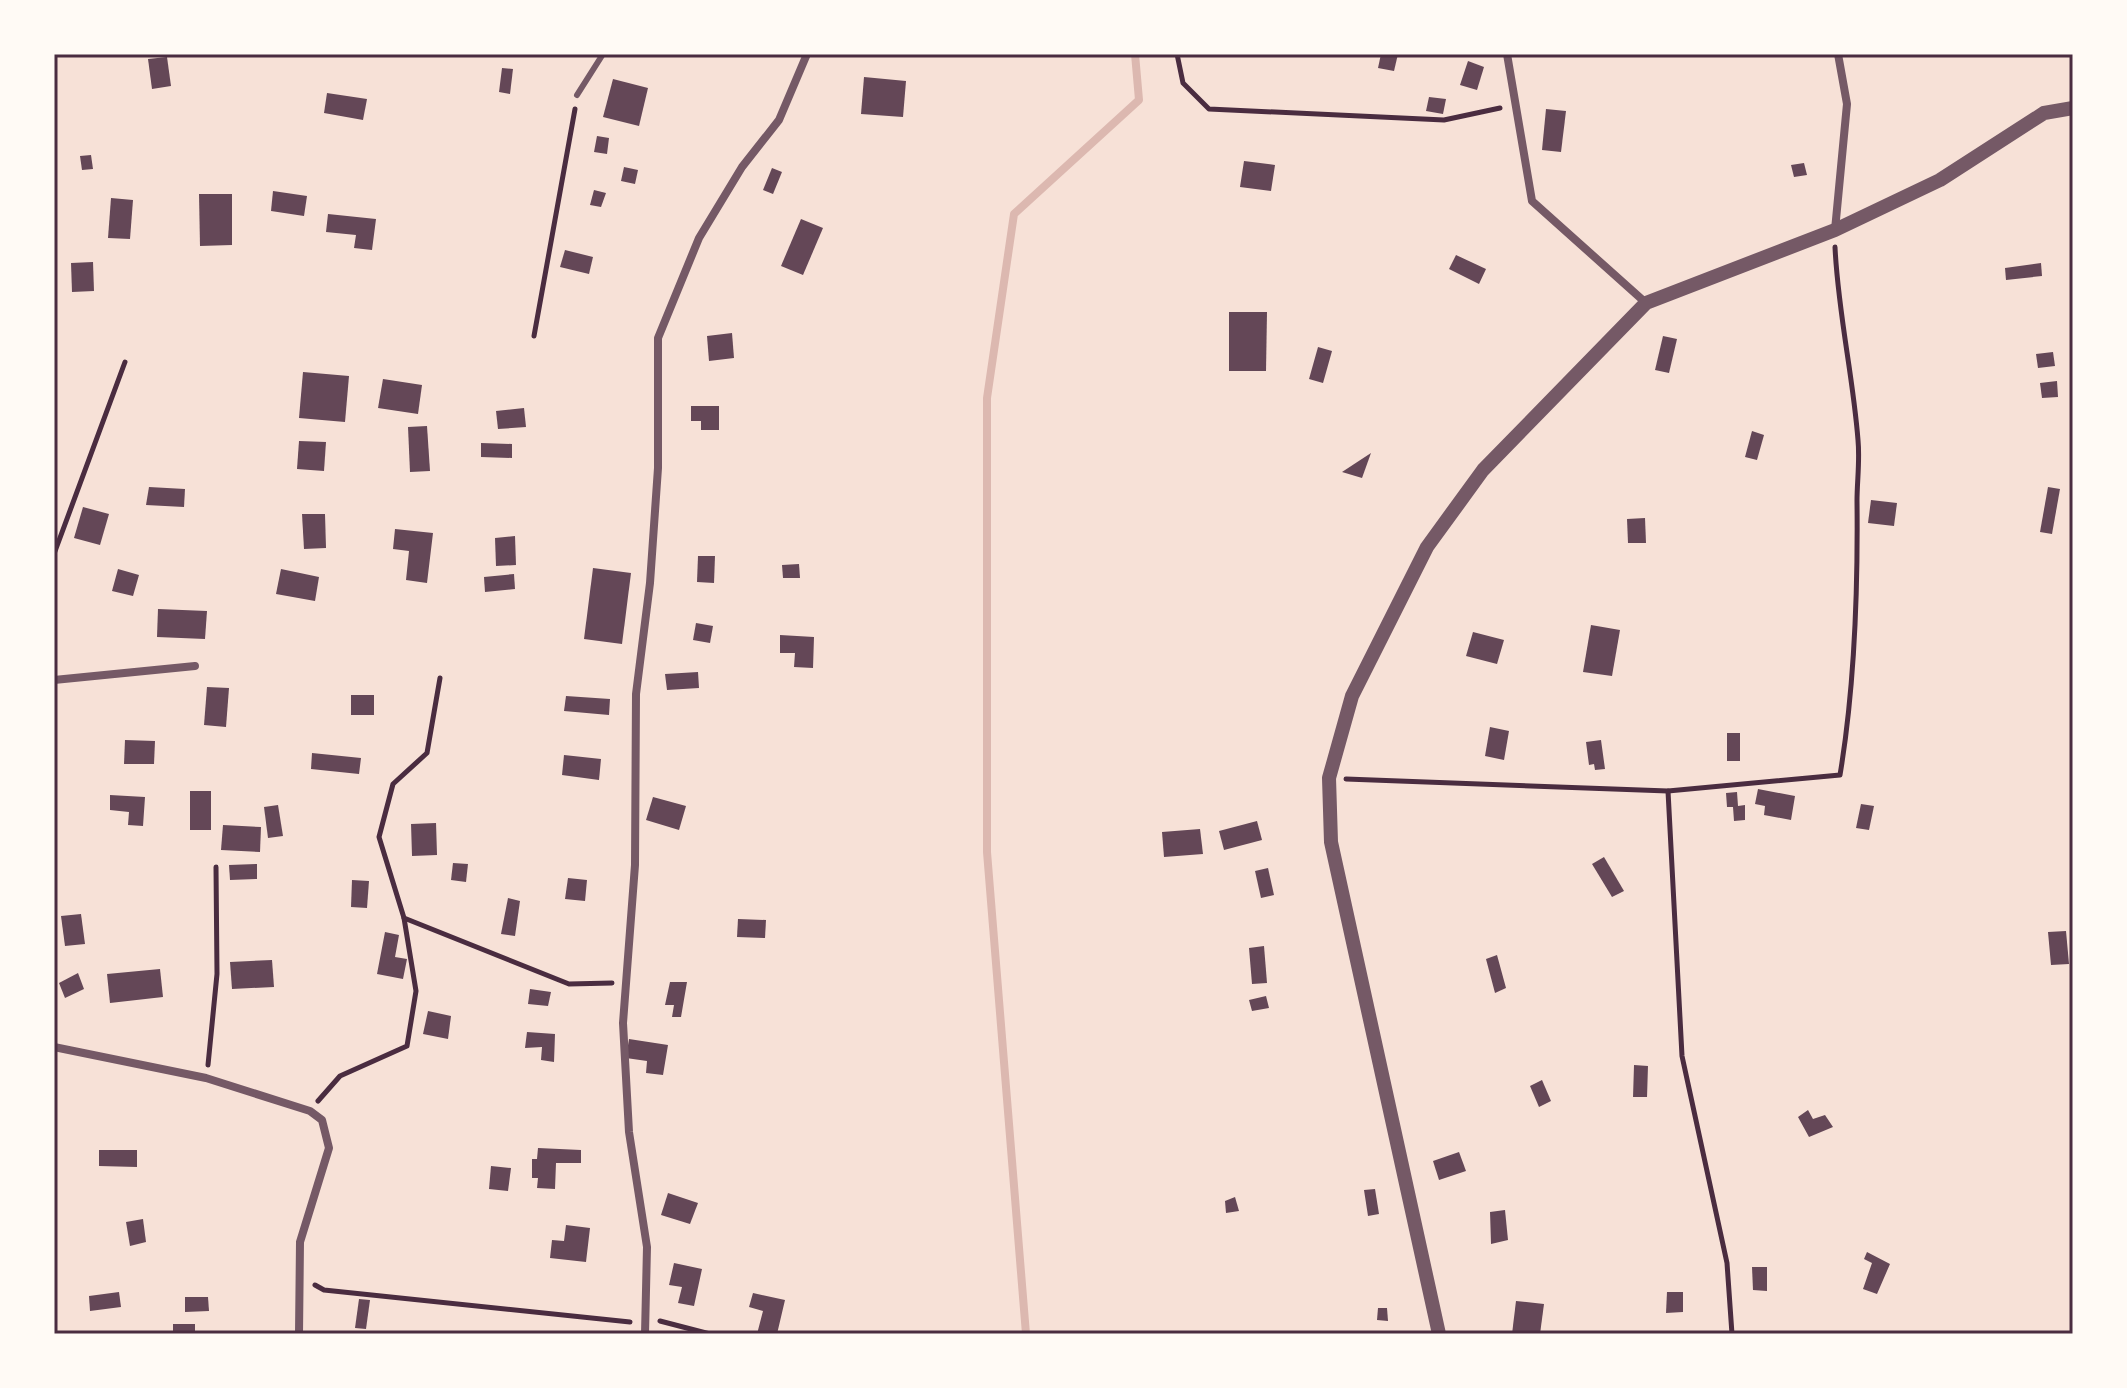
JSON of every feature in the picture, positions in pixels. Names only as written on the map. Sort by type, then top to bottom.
[{"type":"street","points":[[645,1334],[648,1324],[647,1247],[623,1069],[623,1023],[629,983],[635,865],[636,694],[650,583],[658,468],[658,338],[699,238],[742,167],[779,120],[807,54]]},
{"type":"street","points":[[1507,54],[1532,201],[1646,303]]},
{"type":"street","points":[[1835,230],[1847,104],[1838,54]]},
{"type":"street","points":[[1439,1334],[1331,842],[1329,778],[1352,696],[1427,547],[1483,470],[1646,303],[1835,230],[1940,180],[2044,113],[2073,108]]},
{"type":"street","points":[[54,680],[195,666]]},
{"type":"street","points":[[54,1047],[206,1078],[310,1111],[322,1120],[329,1148],[300,1242],[297,1275],[299,1334]]},
{"type":"lane","points":[[577,95],[603,54]]},
{"type":"path","points":[[1177,54],[1183,83],[1209,109],[1444,120],[1516,104]]},
{"type":"path","points":[[534,336],[577,95]]},
{"type":"path","points":[[1329,778],[1668,791],[1840,775],[1848,727],[1855,621],[1859,445],[1852,375],[1840,320],[1835,230]]},
{"type":"path","points":[[54,554],[125,362]]},
{"type":"path","points":[[310,1111],[340,1076],[407,1046],[416,991],[404,918],[379,837],[393,784],[427,753],[440,678]]},
{"type":"path","points":[[1668,791],[1682,1056],[1727,1263],[1732,1334]]},
{"type":"path","points":[[206,1078],[217,974],[216,867]]},
{"type":"path","points":[[404,918],[569,984],[629,983]]},
{"type":"path","points":[[297,1275],[324,1290],[648,1324],[664,1321],[710,1334]]},
{"type":"building","points":[[1381,54],[1398,54],[1394,71],[1378,68]]},
{"type":"building","points":[[167,57],[171,86],[152,89],[148,59]]},
{"type":"building","points":[[1468,61],[1484,67],[1477,90],[1460,85]]},
{"type":"building","points":[[502,68],[513,69],[510,94],[499,92]]},
{"type":"building","points":[[864,77],[906,81],[903,117],[861,114]]},
{"type":"building","points":[[613,79],[648,88],[639,126],[603,117]]},
{"type":"building","points":[[327,93],[367,99],[363,120],[324,113]]},
{"type":"building","points":[[1429,97],[1446,99],[1443,114],[1426,111]]},
{"type":"building","points":[[1546,109],[1566,111],[1561,152],[1542,150]]},
{"type":"building","points":[[597,136],[609,138],[607,154],[594,152]]},
{"type":"building","points":[[91,155],[93,169],[82,170],[80,156]]},
{"type":"building","points":[[1244,161],[1275,165],[1271,191],[1240,187]]},
{"type":"building","points":[[1804,163],[1807,175],[1794,177],[1791,165]]},
{"type":"building","points":[[624,167],[638,170],[635,184],[621,181]]},
{"type":"building","points":[[772,168],[782,172],[773,194],[763,190]]},
{"type":"building","points":[[594,190],[606,193],[601,207],[590,205]]},
{"type":"building","points":[[273,191],[307,196],[304,216],[271,211]]},
{"type":"building","points":[[199,194],[232,194],[232,245],[200,246]]},
{"type":"building","points":[[111,198],[133,200],[130,239],[108,238]]},
{"type":"building","points":[[328,214],[376,219],[372,250],[354,248],[356,235],[326,232]]},
{"type":"building","points":[[801,219],[823,228],[803,275],[781,266]]},
{"type":"building","points":[[565,250],[593,257],[589,274],[560,267]]},
{"type":"building","points":[[1456,255],[1486,269],[1479,284],[1449,269]]},
{"type":"building","points":[[93,262],[94,291],[72,292],[71,263]]},
{"type":"building","points":[[2041,263],[2042,276],[2006,280],[2005,268]]},
{"type":"building","points":[[1229,312],[1267,312],[1266,371],[1229,371]]},
{"type":"building","points":[[732,333],[734,358],[709,361],[707,336]]},
{"type":"building","points":[[1663,336],[1677,339],[1669,373],[1655,370]]},
{"type":"building","points":[[1318,347],[1332,351],[1323,383],[1309,379]]},
{"type":"building","points":[[2053,352],[2055,366],[2038,368],[2036,354]]},
{"type":"building","points":[[303,372],[349,376],[345,422],[299,418]]},
{"type":"building","points":[[383,379],[422,385],[418,414],[378,408]]},
{"type":"building","points":[[2057,381],[2058,397],[2042,398],[2040,383]]},
{"type":"building","points":[[691,406],[719,406],[719,430],[701,430],[701,421],[691,421]]},
{"type":"building","points":[[524,408],[526,427],[498,429],[496,411]]},
{"type":"building","points":[[427,426],[430,471],[410,472],[408,427]]},
{"type":"building","points":[[1752,431],[1764,435],[1757,460],[1745,457]]},
{"type":"building","points":[[299,441],[326,442],[324,471],[297,469]]},
{"type":"building","points":[[481,443],[512,444],[512,458],[481,457]]},
{"type":"building","points":[[1371,453],[1362,478],[1342,472]]},
{"type":"building","points":[[149,487],[185,489],[184,507],[146,505]]},
{"type":"building","points":[[2048,487],[2060,489],[2052,534],[2040,532]]},
{"type":"building","points":[[1871,500],[1897,503],[1894,526],[1868,523]]},
{"type":"building","points":[[83,507],[109,514],[100,545],[74,538]]},
{"type":"building","points":[[302,514],[325,514],[326,548],[304,549]]},
{"type":"building","points":[[1645,518],[1646,543],[1628,543],[1627,519]]},
{"type":"building","points":[[395,529],[433,533],[427,583],[406,580],[409,551],[393,549]]},
{"type":"building","points":[[515,536],[516,565],[496,566],[495,538]]},
{"type":"building","points":[[698,556],[715,556],[714,583],[697,582]]},
{"type":"building","points":[[799,564],[800,578],[783,578],[782,565]]},
{"type":"building","points":[[593,568],[631,573],[622,644],[584,639]]},
{"type":"building","points":[[118,569],[139,575],[133,596],[112,591]]},
{"type":"building","points":[[281,569],[319,577],[315,601],[276,594]]},
{"type":"building","points":[[514,574],[515,589],[485,592],[484,577]]},
{"type":"building","points":[[158,609],[207,611],[205,639],[157,637]]},
{"type":"building","points":[[696,623],[713,626],[710,643],[693,640]]},
{"type":"building","points":[[1591,625],[1620,630],[1612,676],[1583,672]]},
{"type":"building","points":[[1473,632],[1504,640],[1497,664],[1466,656]]},
{"type":"building","points":[[780,635],[814,637],[813,668],[794,667],[795,653],[780,653]]},
{"type":"building","points":[[698,672],[699,688],[667,690],[665,674]]},
{"type":"building","points":[[207,687],[229,688],[226,727],[204,725]]},
{"type":"building","points":[[351,695],[374,695],[374,715],[351,715]]},
{"type":"building","points":[[566,696],[610,699],[609,715],[564,711]]},
{"type":"building","points":[[1490,727],[1509,731],[1504,760],[1485,756]]},
{"type":"building","points":[[1727,733],[1740,733],[1740,761],[1727,761]]},
{"type":"building","points":[[125,740],[155,741],[154,764],[124,764]]},
{"type":"building","points":[[1601,740],[1605,769],[1595,770],[1594,764],[1589,765],[1586,742]]},
{"type":"building","points":[[312,753],[361,758],[359,774],[311,769]]},
{"type":"building","points":[[564,755],[601,759],[599,780],[562,775]]},
{"type":"building","points":[[1758,789],[1795,796],[1791,820],[1764,815],[1765,806],[1755,804]]},
{"type":"building","points":[[190,791],[211,791],[211,830],[190,830]]},
{"type":"building","points":[[1737,792],[1738,806],[1745,805],[1745,820],[1734,821],[1733,807],[1727,807],[1726,793]]},
{"type":"building","points":[[110,795],[145,797],[143,826],[128,825],[129,812],[110,810]]},
{"type":"building","points":[[653,797],[686,806],[679,830],[646,820]]},
{"type":"building","points":[[1861,804],[1874,806],[1869,830],[1856,828]]},
{"type":"building","points":[[278,805],[283,836],[268,838],[264,807]]},
{"type":"building","points":[[1257,821],[1262,840],[1224,850],[1219,831]]},
{"type":"building","points":[[436,823],[437,855],[412,856],[411,824]]},
{"type":"building","points":[[223,825],[261,827],[260,852],[221,850]]},
{"type":"building","points":[[1200,829],[1203,854],[1164,857],[1162,832]]},
{"type":"building","points":[[1604,857],[1624,891],[1612,897],[1592,864]]},
{"type":"building","points":[[453,863],[468,864],[466,882],[451,880]]},
{"type":"building","points":[[257,864],[257,879],[230,880],[229,865]]},
{"type":"building","points":[[1268,868],[1274,895],[1261,898],[1255,871]]},
{"type":"building","points":[[568,878],[587,880],[585,901],[565,899]]},
{"type":"building","points":[[352,880],[369,881],[367,908],[351,907]]},
{"type":"building","points":[[508,898],[520,901],[515,936],[501,934]]},
{"type":"building","points":[[81,914],[85,944],[65,946],[61,916]]},
{"type":"building","points":[[738,919],[766,920],[765,938],[737,937]]},
{"type":"building","points":[[2066,931],[2069,964],[2051,965],[2048,932]]},
{"type":"building","points":[[385,932],[399,935],[395,957],[407,959],[403,979],[377,974]]},
{"type":"building","points":[[1264,946],[1267,983],[1252,984],[1249,948]]},
{"type":"building","points":[[1497,955],[1506,988],[1495,993],[1486,959]]},
{"type":"building","points":[[272,960],[274,987],[232,989],[230,962]]},
{"type":"building","points":[[160,969],[163,997],[110,1003],[107,974]]},
{"type":"building","points":[[78,973],[84,989],[65,998],[59,983]]},
{"type":"building","points":[[670,982],[687,982],[681,1017],[672,1017],[674,1005],[665,1005]]},
{"type":"building","points":[[530,989],[551,992],[548,1006],[528,1004]]},
{"type":"building","points":[[1266,996],[1269,1008],[1252,1011],[1249,1000]]},
{"type":"building","points":[[428,1011],[451,1016],[448,1039],[423,1034]]},
{"type":"building","points":[[527,1032],[555,1034],[554,1062],[541,1060],[542,1047],[525,1048]]},
{"type":"building","points":[[629,1039],[668,1045],[663,1075],[646,1073],[647,1061],[626,1058]]},
{"type":"building","points":[[1634,1065],[1648,1066],[1647,1097],[1633,1097]]},
{"type":"building","points":[[1542,1080],[1551,1101],[1539,1107],[1530,1086]]},
{"type":"building","points":[[1808,1110],[1813,1119],[1825,1115],[1833,1127],[1809,1137],[1798,1117]]},
{"type":"building","points":[[538,1148],[581,1150],[581,1163],[556,1163],[555,1189],[537,1188],[538,1178],[532,1178],[532,1159],[537,1159]]},
{"type":"building","points":[[99,1150],[137,1150],[137,1167],[99,1166]]},
{"type":"building","points":[[1459,1152],[1466,1171],[1439,1180],[1433,1161]]},
{"type":"building","points":[[491,1166],[511,1168],[508,1191],[489,1189]]},
{"type":"building","points":[[1375,1189],[1379,1214],[1368,1216],[1364,1190]]},
{"type":"building","points":[[668,1193],[698,1203],[690,1224],[661,1215]]},
{"type":"building","points":[[1235,1197],[1239,1211],[1226,1213],[1225,1201]]},
{"type":"building","points":[[1505,1210],[1508,1240],[1491,1244],[1490,1212]]},
{"type":"building","points":[[143,1219],[146,1242],[130,1246],[126,1222]]},
{"type":"building","points":[[566,1225],[590,1228],[586,1262],[550,1258],[552,1240],[564,1241]]},
{"type":"building","points":[[1867,1252],[1890,1264],[1877,1294],[1863,1289],[1872,1263],[1864,1259]]},
{"type":"building","points":[[674,1263],[702,1269],[694,1306],[678,1303],[682,1287],[669,1285]]},
{"type":"building","points":[[1752,1267],[1767,1267],[1767,1291],[1753,1290]]},
{"type":"building","points":[[119,1292],[121,1307],[90,1311],[89,1296]]},
{"type":"building","points":[[1667,1292],[1683,1292],[1683,1312],[1666,1313]]},
{"type":"building","points":[[753,1293],[785,1300],[777,1334],[757,1334],[763,1311],[749,1307]]},
{"type":"building","points":[[185,1297],[208,1297],[209,1311],[185,1312]]},
{"type":"building","points":[[359,1299],[370,1300],[366,1329],[355,1328]]},
{"type":"building","points":[[1516,1301],[1544,1304],[1540,1334],[1512,1334]]},
{"type":"building","points":[[1378,1308],[1387,1308],[1388,1321],[1377,1320]]},
{"type":"building","points":[[173,1324],[195,1324],[195,1334],[173,1334]]},
{"type":"waterway","points":[[1026,1334],[987,852],[987,398],[1014,214],[1139,100],[1135,54]]}]
